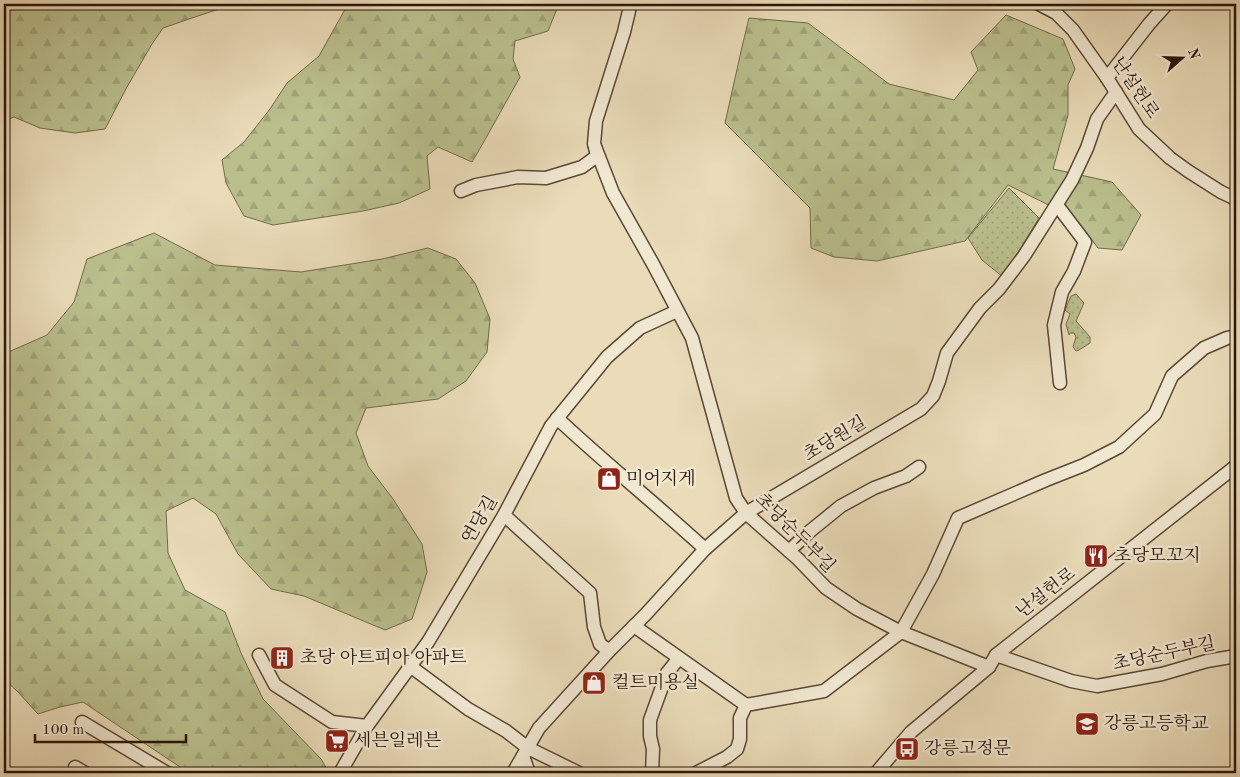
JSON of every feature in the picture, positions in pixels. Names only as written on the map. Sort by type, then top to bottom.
[{"type":"street","name":"초당순두부길","points":[[630,4],[624,32],[596,121],[594,144],[613,193],[692,338],[736,498],[746,513],[789,550],[826,588],[857,609],[900,632],[989,667]]},
{"type":"street","name":"난설헌로","points":[[1038,4],[1056,13],[1073,30],[1108,78],[1140,129],[1170,158],[1221,192],[1236,199]]},
{"type":"street","points":[[1108,78],[1149,24],[1167,4]]},
{"type":"street","name":"초당원길","points":[[513,773],[539,728],[705,549],[746,513],[921,409],[932,396],[947,353],[980,308],[999,289],[1024,256],[1057,205],[1072,180],[1087,148],[1097,119],[1116,92]]},
{"type":"street","points":[[461,191],[476,185],[518,177],[546,178],[582,167],[596,156],[594,144]]},
{"type":"street","points":[[1057,205],[1085,242],[1074,271],[1062,292],[1054,325],[1060,383]]},
{"type":"street","name":"연당길","points":[[340,773],[367,726],[428,642],[504,515],[551,426],[607,357],[640,328],[677,311]]},
{"type":"street","points":[[634,626],[746,705],[824,691],[900,632],[933,574],[958,518],[1084,465],[1118,447],[1155,414],[1172,376],[1204,348],[1236,336]]},
{"type":"street","points":[[557,418],[705,549]]},
{"type":"street","name":"난설헌로","points":[[996,655],[1236,466]]},
{"type":"street","points":[[789,550],[841,506],[874,488],[906,476],[919,467]]},
{"type":"street","points":[[504,515],[590,593],[594,627],[600,644],[609,651]]},
{"type":"street","points":[[259,655],[275,685],[332,722],[367,726]]},
{"type":"street","name":"초당순두부길","points":[[996,655],[1071,681],[1097,686],[1162,674],[1207,661],[1236,656]]},
{"type":"street","points":[[876,773],[911,732],[989,667],[996,655]]},
{"type":"street","points":[[652,773],[653,749],[650,736],[650,720],[667,673],[679,658]]},
{"type":"street","points":[[410,666],[468,709],[506,732],[525,752],[579,773]]},
{"type":"street","points":[[696,773],[727,757],[737,749],[740,739],[740,718],[746,705]]},
{"type":"street","points":[[82,722],[162,772]]},
{"type":"street","points":[[525,752],[529,773]]},
{"type":"green space","points":[[27,4],[231,4],[163,28],[127,87],[105,129],[75,133],[40,128],[14,117],[4,121],[4,13]]},
{"type":"green space","points":[[348,4],[559,4],[548,31],[515,41],[513,59],[520,77],[472,162],[438,147],[427,156],[430,189],[399,203],[363,211],[273,225],[244,216],[226,183],[222,160],[244,142],[270,109],[287,83],[319,56]]},
{"type":"green space","points":[[1006,15],[1063,39],[1075,69],[1068,85],[1068,115],[1053,169],[1112,182],[1141,215],[1122,250],[1098,248],[1075,218],[1008,185],[965,241],[877,261],[834,257],[811,248],[810,208],[725,123],[749,18],[808,23],[889,84],[954,100],[978,70],[971,52]]},
{"type":"green space","points":[[1009,188],[1039,218],[1003,277],[982,260],[968,238]]},
{"type":"green space","points":[[154,233],[215,265],[301,272],[382,259],[428,248],[456,259],[475,283],[490,319],[487,352],[466,381],[438,399],[366,408],[356,433],[368,466],[393,499],[422,544],[427,572],[412,619],[385,630],[304,596],[271,589],[238,554],[216,514],[193,498],[166,511],[168,553],[185,590],[225,612],[241,653],[263,699],[321,759],[327,769],[324,773],[189,773],[83,702],[38,714],[4,679],[4,354],[47,335],[74,302],[87,259]]},
{"type":"green space","points":[[1076,294],[1084,303],[1076,321],[1090,337],[1090,343],[1076,351],[1073,347],[1076,337],[1074,333],[1069,335],[1066,324],[1070,314],[1065,310],[1071,296]]},
{"type":"place","name":"미어지게","points":[[609,479]]},
{"type":"place","name":"초당모꼬지","points":[[1096,556]]},
{"type":"place","name":"초당 아트피아 아파트","points":[[282,658]]},
{"type":"place","name":"컬트미용실","points":[[594,683]]},
{"type":"place","name":"강릉고등학교","points":[[1087,724]]},
{"type":"place","name":"세븐일레븐","points":[[337,741]]},
{"type":"place","name":"강릉고정문","points":[[907,749]]}]
